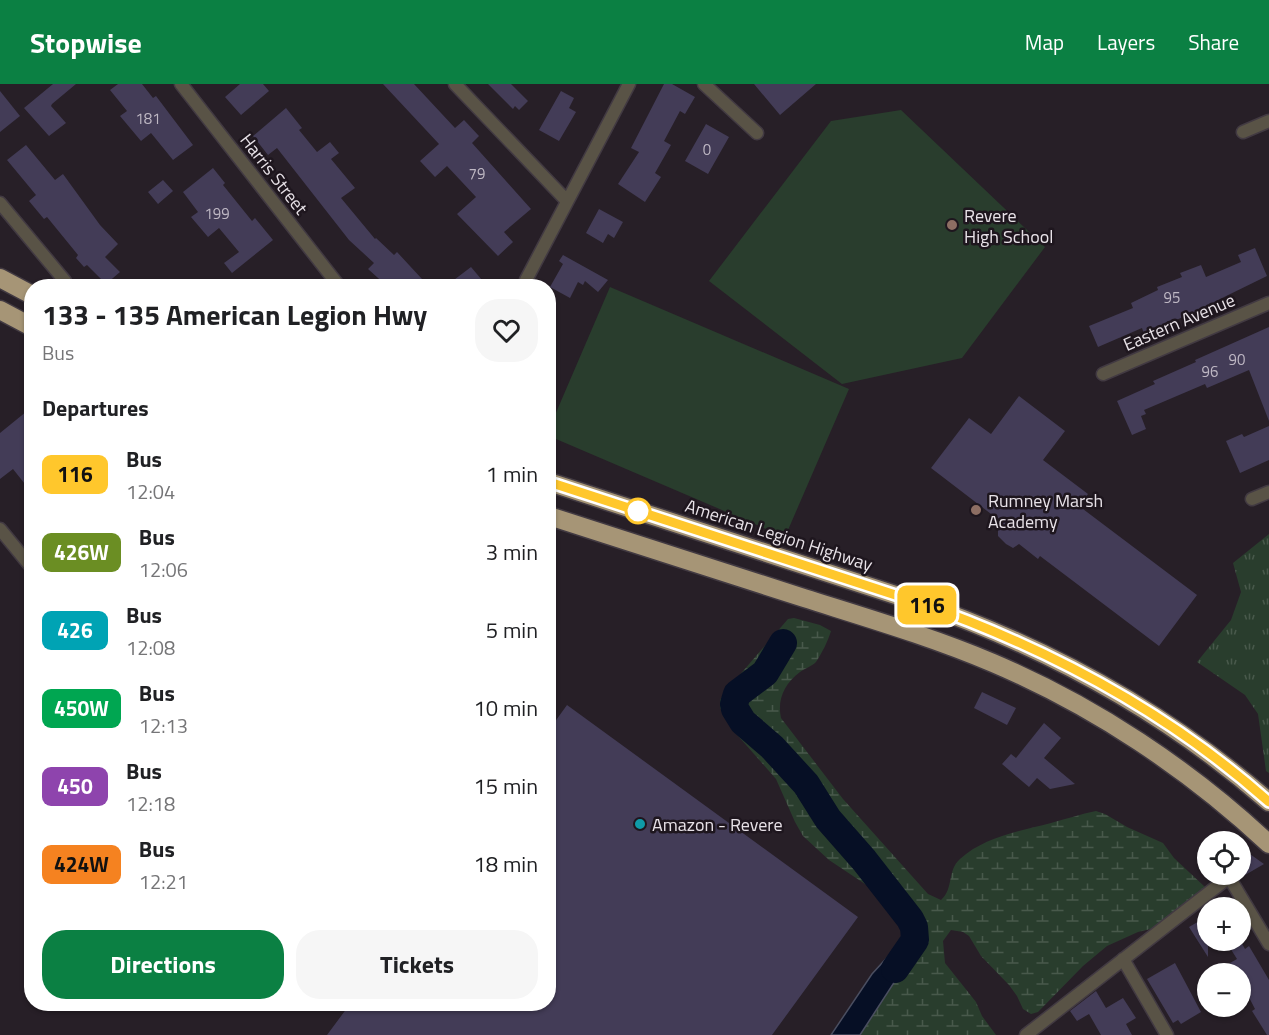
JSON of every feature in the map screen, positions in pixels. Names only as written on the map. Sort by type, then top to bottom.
[{"type":"highway","points":[[0,278],[24,291]]},
{"type":"highway","points":[[0,310],[24,323]]},
{"type":"highway","name":"American Legion Highway","points":[[556,484],[917,602],[972,621],[1023,643],[1098,681],[1149,712],[1218,760],[1269,802]]},
{"type":"highway","points":[[556,518],[906,631],[994,663],[1070,701],[1143,744],[1210,794],[1269,844]]},
{"type":"street","name":"Harris Street","points":[[181,84],[334,279]]},
{"type":"street","points":[[455,84],[566,200]]},
{"type":"street","points":[[526,279],[629,84]]},
{"type":"street","points":[[704,84],[757,133]]},
{"type":"street","points":[[1243,132],[1269,121]]},
{"type":"street","points":[[0,203],[63,279]]},
{"type":"street","name":"Eastern Avenue","points":[[1103,374],[1269,303]]},
{"type":"street","points":[[1252,499],[1269,492]]},
{"type":"street","points":[[0,529],[24,558]]},
{"type":"street","points":[[1026,1035],[1229,877],[1269,944]]},
{"type":"street","points":[[1123,959],[1167,1035]]},
{"type":"green space","points":[[901,110],[1045,247],[962,358],[842,384],[709,281],[831,121]]},
{"type":"green space","points":[[610,287],[849,389],[785,537],[556,439],[556,413]]},
{"type":"green space","points":[[1269,534],[1269,773],[1266,771],[1258,714],[1245,695],[1197,662],[1231,620],[1241,592],[1233,563]]},
{"type":"green space","points":[[794,618],[820,625],[831,631],[816,662],[800,672],[786,687],[780,705],[781,718],[843,799],[928,894],[941,900],[948,890],[956,863],[980,845],[1015,832],[1096,811],[1163,843],[1174,858],[1197,880],[1197,885],[1205,887],[1202,892],[1163,926],[1138,932],[1107,946],[1083,966],[1038,1012],[1031,1014],[1023,1009],[1009,985],[981,956],[969,936],[963,932],[951,930],[943,941],[945,963],[976,1002],[982,1016],[996,1035],[860,1035],[895,981],[906,975],[911,967],[917,939],[903,935],[901,921],[886,898],[829,860],[803,836],[776,779],[732,729],[720,708],[720,700],[725,692],[788,619]]},
{"type":"water","points":[[903,935],[920,942],[921,953],[912,960],[906,975],[895,981],[860,1035],[831,1035],[872,974],[893,951]]},
{"type":"building","points":[[53,84],[76,84],[52,104],[51,106],[66,123],[49,136],[24,108]]},
{"type":"building","points":[[118,84],[142,84],[153,98],[156,96],[193,145],[173,160],[151,133],[141,141],[120,116],[127,111],[110,90]]},
{"type":"building","points":[[240,84],[263,84],[269,91],[241,115],[225,97]]},
{"type":"building","points":[[383,84],[414,84],[455,128],[464,120],[479,136],[472,143],[531,209],[504,232],[513,242],[498,256],[457,214],[476,197],[447,166],[435,177],[420,161],[439,144]]},
{"type":"building","points":[[488,84],[511,84],[528,101],[519,110],[515,106],[513,109]]},
{"type":"building","points":[[664,84],[672,84],[695,97],[685,114],[680,111],[664,141],[671,145],[655,173],[661,177],[645,202],[618,184],[639,152],[631,148]]},
{"type":"building","points":[[754,84],[816,84],[780,115]]},
{"type":"building","points":[[0,91],[20,116],[0,132]]},
{"type":"building","points":[[561,91],[574,98],[569,108],[576,112],[559,141],[539,130]]},
{"type":"building","points":[[286,108],[302,128],[299,130],[317,152],[330,142],[339,153],[331,159],[355,188],[341,198],[375,239],[394,255],[397,252],[422,279],[379,279],[368,269],[374,263],[349,240],[277,148],[268,155],[253,136]]},
{"type":"building","points":[[706,124],[729,137],[708,174],[685,161]]},
{"type":"building","points":[[26,145],[55,180],[63,174],[100,225],[118,244],[105,257],[120,272],[112,279],[101,279],[87,265],[84,267],[76,258],[78,255],[47,217],[44,219],[29,201],[36,195],[7,160]]},
{"type":"building","points":[[213,168],[225,183],[223,185],[252,221],[255,218],[273,240],[232,273],[224,263],[239,252],[219,228],[208,237],[191,217],[198,212],[183,192]]},
{"type":"building","points":[[163,180],[173,191],[158,204],[148,192]]},
{"type":"building","points":[[599,209],[623,222],[614,238],[608,234],[603,243],[586,233]]},
{"type":"building","points":[[1255,248],[1267,276],[1216,301],[1218,305],[1198,314],[1197,311],[1160,327],[1162,330],[1145,337],[1142,328],[1098,347],[1089,326],[1133,308],[1131,303],[1158,290],[1157,287],[1182,277],[1180,273],[1201,265],[1206,277],[1241,262],[1238,255]]},
{"type":"building","points":[[563,255],[608,280],[598,292],[585,281],[583,285],[578,282],[570,298],[556,290],[555,279],[563,264],[559,261]]},
{"type":"building","points":[[471,267],[481,279],[455,279]]},
{"type":"building","points":[[1269,327],[1269,421],[1249,370],[1207,388],[1205,384],[1144,410],[1146,414],[1141,416],[1146,429],[1132,435],[1117,401],[1155,384],[1153,381],[1196,362],[1195,360]]},
{"type":"building","points":[[1019,396],[1065,431],[1043,460],[1088,494],[1079,506],[1197,595],[1159,646],[1040,556],[1038,559],[1019,544],[1013,548],[1006,544],[998,536],[998,528],[991,523],[995,517],[931,468],[969,418],[991,434]]},
{"type":"building","points":[[24,414],[24,483],[13,469],[0,479],[0,433]]},
{"type":"building","points":[[1269,426],[1269,460],[1240,473],[1226,441],[1242,434],[1244,437]]},
{"type":"building","points":[[982,692],[1016,708],[1007,725],[974,708]]},
{"type":"building","name":"Amazon - Revere","points":[[567,705],[858,917],[772,1035],[327,1035],[345,1011],[556,1011],[556,720]]},
{"type":"building","points":[[1044,723],[1061,738],[1044,758],[1075,784],[1050,789],[1037,778],[1029,787],[1002,764],[1011,754],[1016,758]]},
{"type":"building","points":[[1251,855],[1264,864],[1251,872]]},
{"type":"building","points":[[1197,922],[1197,940],[1189,927]]},
{"type":"building","points":[[1251,949],[1269,980],[1269,1035],[1252,1011],[1255,1009],[1251,1001],[1251,963],[1230,963],[1237,959],[1232,951]]},
{"type":"building","points":[[1175,963],[1197,1004],[1197,1014],[1181,1024],[1178,1020],[1173,1023],[1147,979]]},
{"type":"building","points":[[1096,991],[1106,1008],[1123,998],[1136,1018],[1126,1024],[1132,1035],[1101,1035],[1089,1014],[1077,1021],[1070,1011]]},
{"type":"waterway","points":[[783,643],[765,673],[737,694],[735,709],[743,722],[772,747],[806,784],[828,819],[864,860],[910,919],[914,927],[915,940],[895,969]]},
{"type":"bus line","name":"116","points":[[556,484],[917,602],[972,621],[1023,643],[1098,681],[1149,712],[1218,760],[1269,802]]},
{"type":"place","name":"Revere High School","points":[[952,225]]},
{"type":"place","name":"Rumney Marsh Academy","points":[[976,510]]},
{"type":"place","name":"Amazon - Revere","points":[[640,824]]}]
